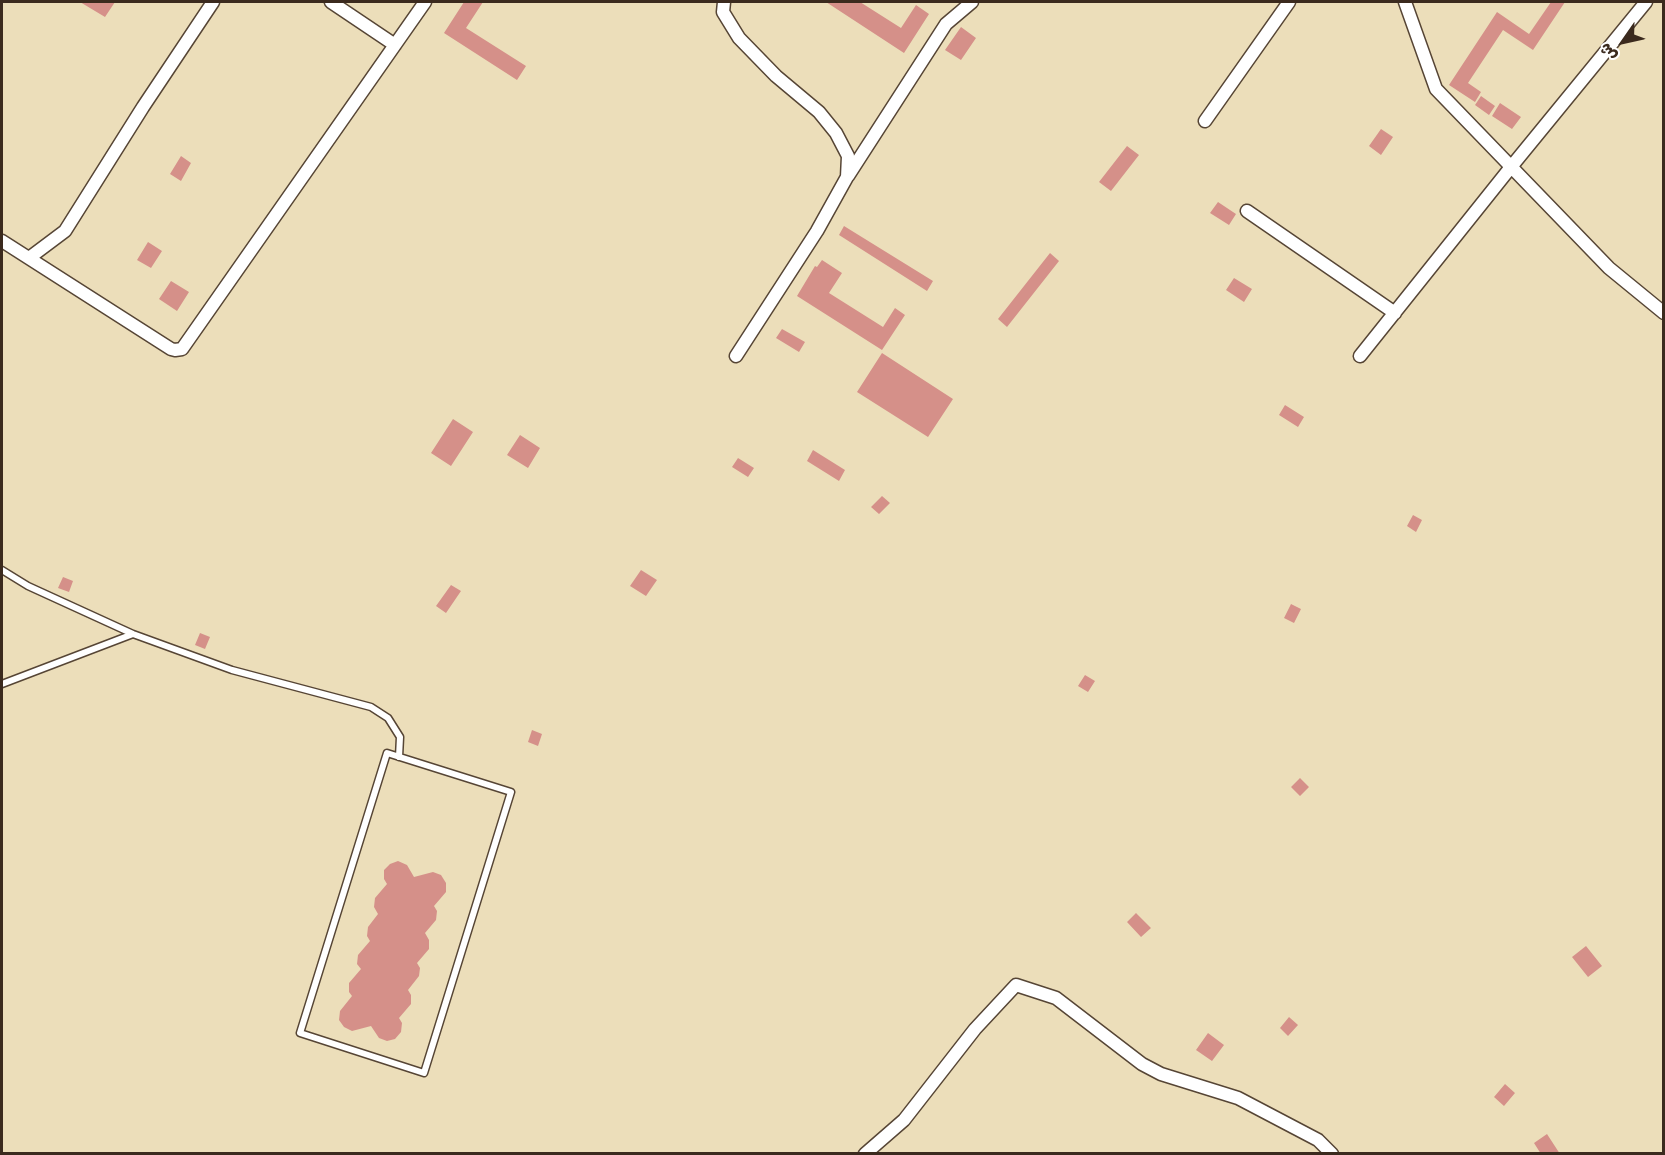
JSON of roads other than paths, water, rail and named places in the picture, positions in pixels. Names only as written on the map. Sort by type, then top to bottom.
[{"type":"street","points":[[28,258],[65,231],[213,2]]},
{"type":"street","points":[[331,2],[394,45]]},
{"type":"street","points":[[2,241],[171,349],[182,349],[425,2]]},
{"type":"street","points":[[724,2],[723,12],[739,38],[776,76],[819,112],[836,133],[848,156],[848,177]]},
{"type":"street","points":[[736,356],[946,24],[972,2]]},
{"type":"street","points":[[1205,121],[1289,2]]},
{"type":"street","points":[[1406,2],[1436,89],[1609,268],[1664,314]]},
{"type":"street","points":[[1360,357],[1646,2]]},
{"type":"street","points":[[1247,211],[1395,313]]},
{"type":"street","points":[[865,1154],[904,1120],[975,1029],[1016,985],[1056,998],[1142,1064],[1161,1074],[1238,1098],[1318,1140],[1332,1154]]},
{"type":"lane","points":[[2,570],[28,586],[133,634],[232,670],[371,707],[388,718],[400,737],[399,757]]},
{"type":"lane","points":[[2,684],[133,634]]},
{"type":"lane","points":[[387,753],[399,757],[511,792],[424,1073],[300,1034],[387,753]]}]
